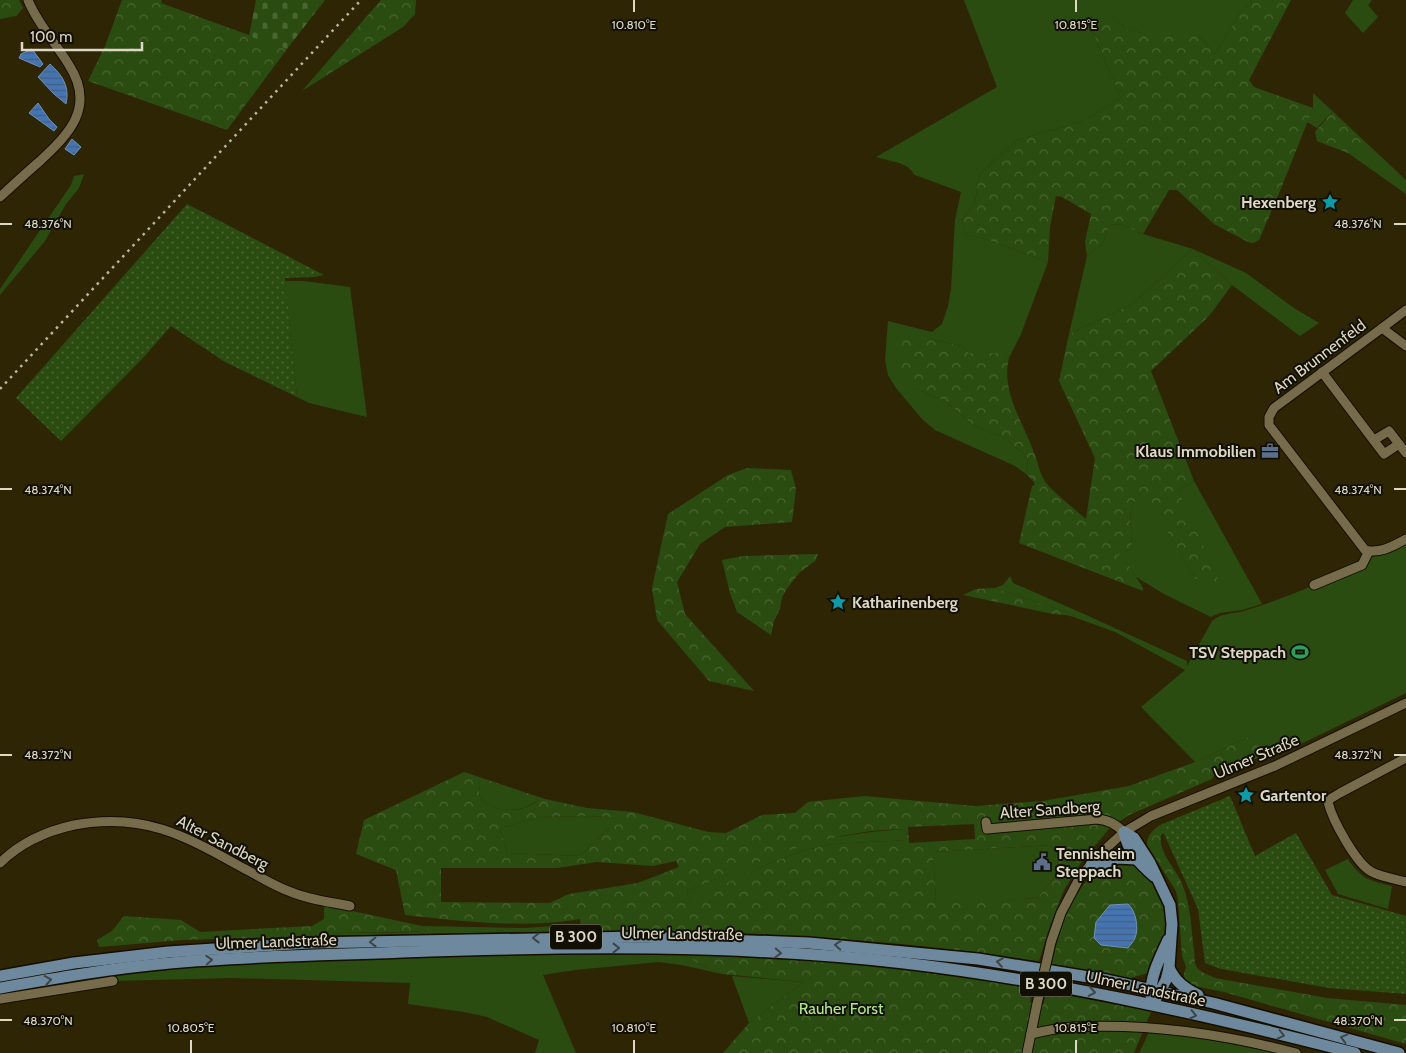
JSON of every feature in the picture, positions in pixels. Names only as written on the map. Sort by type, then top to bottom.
[{"type":"main road","points":[[1121,830],[1126,844],[1136,859],[1156,877]]},
{"type":"main road","points":[[1121,830],[1134,838],[1150,863],[1170,905],[1169,968],[1156,990],[1152,1005]]},
{"type":"main road","points":[[1091,865],[1101,865],[1117,858],[1136,859]]},
{"type":"main road","points":[[1156,990],[1154,973],[1171,934]]},
{"type":"main road","name":"Ulmer Landstraße","points":[[0,976],[127,956],[309,943],[640,937],[783,941],[904,950],[1057,970],[1213,1003],[1399,1053]]},
{"type":"main road","name":"Ulmer Landstraße","points":[[0,988],[129,967],[208,960],[444,950],[641,948],[783,953],[902,963],[977,972],[1047,984],[1152,1005],[1355,1053]]},
{"type":"main road","points":[[1169,968],[1179,983],[1186,989],[1213,1003]]},
{"type":"street","points":[[0,198],[64,138],[73,125],[79,103],[78,82],[71,67],[51,39],[28,0]]},
{"type":"street","name":"Am Brunnenfeld","points":[[1369,551],[1365,550],[1269,425],[1269,417],[1274,408],[1406,310]]},
{"type":"street","points":[[1382,328],[1406,346]]},
{"type":"street","points":[[1322,372],[1384,454],[1399,444]]},
{"type":"street","points":[[1374,440],[1389,431],[1406,453]]},
{"type":"street","points":[[1314,585],[1362,565],[1369,551],[1380,551],[1406,539]]},
{"type":"street","name":"Ulmer Straße","points":[[1027,1053],[1055,927],[1066,901],[1080,878],[1121,830],[1159,812],[1275,766],[1406,703]]},
{"type":"street","points":[[1406,758],[1330,799],[1328,802],[1348,844],[1363,865],[1372,872],[1406,882]]},
{"type":"street","name":"Alter Sandberg","points":[[986,822],[987,829],[1097,819],[1107,820],[1121,830]]},
{"type":"street","name":"Alter Sandberg","points":[[0,863],[28,841],[63,828],[96,821],[128,821],[161,828],[205,847],[290,892],[307,898],[350,906]]},
{"type":"street","points":[[0,999],[113,980]]},
{"type":"street","points":[[1031,1034],[1071,1027],[1150,1027],[1227,1038],[1296,1053]]},
{"type":"green space","points":[[0,0],[19,0],[23,8],[16,16],[0,19]]},
{"type":"green space","points":[[122,0],[162,0],[161,3],[287,49],[227,130],[88,81],[105,46]]},
{"type":"green space","points":[[256,0],[325,0],[287,49],[249,36]]},
{"type":"green space","points":[[381,0],[416,0],[415,14],[403,27],[302,91]]},
{"type":"green space","points":[[964,0],[1252,0],[1239,15],[1215,54],[1198,34],[1146,34],[1126,29],[1114,18],[1091,28],[1121,98],[1083,121],[1017,140],[979,175],[975,203],[962,220],[965,235],[985,239],[1048,262],[1021,334],[1009,358],[1006,353],[969,353],[961,346],[929,339],[915,388],[947,402],[974,426],[1004,437],[1024,454],[1028,460],[1026,474],[1015,466],[935,430],[922,419],[896,388],[888,375],[885,360],[888,321],[932,332],[942,324],[951,289],[955,220],[961,192],[915,175],[908,167],[899,163],[876,157],[997,87]]},
{"type":"green space","points":[[1252,0],[1291,0],[1249,80],[1254,87],[1313,108],[1259,240],[1253,243],[1248,242],[1214,224],[1177,190],[1169,190],[1143,234],[1123,225],[1112,224],[1107,230],[1103,244],[1087,256],[1085,242],[1091,214],[1062,197],[1056,196],[1050,227],[1048,262],[985,239],[965,235],[962,220],[975,203],[979,175],[1017,140],[1083,121],[1121,98],[1091,28],[1091,23],[1114,18],[1126,29],[1146,34],[1198,34],[1215,54],[1239,15]]},
{"type":"green space","points":[[1353,0],[1372,0],[1368,5],[1378,17],[1363,33],[1345,13]]},
{"type":"green space","points":[[1313,93],[1406,180],[1406,194],[1348,153],[1357,154],[1332,112],[1317,128],[1307,122],[1313,108]]},
{"type":"green space","points":[[1332,112],[1361,141],[1361,150],[1357,154],[1348,153],[1317,141],[1315,132]]},
{"type":"green space","points":[[84,174],[79,188],[66,204],[45,241],[0,295],[0,289],[71,185],[74,176]]},
{"type":"green space","points":[[187,204],[324,275],[285,278],[297,397],[225,362],[171,326],[144,357],[61,441],[16,398]]},
{"type":"green space","points":[[1112,224],[1123,225],[1143,234],[1193,249],[1131,305],[1069,334],[1087,256],[1103,244],[1107,230]]},
{"type":"green space","points":[[1193,249],[1246,273],[1294,308],[1319,323],[1300,336],[1232,285]]},
{"type":"green space","points":[[1193,249],[1232,285],[1209,316],[1151,371],[1194,481],[1178,491],[1224,592],[1195,578],[1142,488],[1130,510],[1132,549],[1117,556],[1129,566],[1143,591],[1019,543],[1032,486],[1035,485],[1026,474],[1028,460],[1024,454],[1004,437],[974,426],[947,402],[915,388],[901,371],[898,364],[898,351],[905,339],[914,335],[926,336],[929,339],[961,346],[969,353],[1006,353],[1009,358],[1007,370],[1010,394],[1042,476],[1051,488],[1086,519],[1095,458],[1059,381],[1069,334],[1131,305]]},
{"type":"green space","points":[[285,281],[303,281],[350,287],[367,417],[309,403],[297,397]]},
{"type":"green space","points":[[747,468],[791,470],[796,489],[792,522],[725,527],[700,544],[677,582],[685,614],[754,691],[709,681],[657,620],[652,588],[668,514],[728,475]]},
{"type":"green space","points":[[1194,481],[1262,604],[1242,610],[1220,613],[1211,617],[1164,594],[1136,577],[1129,566],[1116,556],[1132,549],[1130,510],[1142,487],[1195,578],[1178,491]]},
{"type":"green space","name":"TSV Steppach","points":[[1406,539],[1406,693],[1303,743],[1267,754],[1263,750],[1256,749],[1251,736],[1195,762],[1141,707],[1185,670],[1115,632],[1074,617],[1075,615],[995,588],[1003,585],[1010,576],[1013,583],[1187,661],[1187,666],[1212,621],[1216,618],[1259,606],[1362,565],[1365,558]]},
{"type":"green space","points":[[818,554],[815,561],[799,573],[786,590],[774,621],[771,635],[737,612],[722,560],[743,556]]},
{"type":"green space","points":[[995,588],[1075,615],[1074,617],[1053,614],[963,595],[976,589]]},
{"type":"green space","points":[[1251,736],[1266,754],[1264,757],[1222,766],[1212,779],[1129,815],[1109,829],[1082,861],[1064,890],[1050,925],[1039,961],[925,946],[810,937],[696,932],[581,931],[580,919],[514,924],[470,922],[405,915],[396,870],[356,854],[364,820],[464,772],[545,799],[587,808],[633,812],[708,832],[726,833],[762,815],[795,813],[808,802],[864,796],[975,806],[1043,801],[1129,786],[1195,762]],"holes":[[[480,782],[486,782],[539,800],[522,809],[503,810],[488,805],[479,794]],[[541,817],[611,817],[611,826],[580,856],[507,853],[500,828]],[[974,824],[975,839],[909,843],[908,827]],[[906,829],[907,840],[833,844],[806,850],[772,862],[689,900],[687,891],[767,859],[821,841],[877,830]],[[1052,845],[1060,871],[1037,898],[936,903],[933,852]],[[676,861],[679,867],[638,883],[569,894],[550,903],[441,902],[441,868],[557,868],[597,862],[653,866]]]},
{"type":"green space","points":[[480,782],[486,782],[540,799],[516,810],[503,810],[488,805],[483,801],[479,794]]},
{"type":"green space","points":[[1230,796],[1255,856],[1296,833],[1332,895],[1406,916],[1406,994],[1329,988],[1221,969],[1205,963],[1198,909],[1160,825]]},
{"type":"green space","points":[[541,817],[611,817],[611,826],[580,856],[507,853],[500,828]]},
{"type":"green space","points":[[1160,825],[1164,833],[1161,835],[1162,849],[1186,894],[1195,963],[1200,970],[1215,978],[1327,998],[1406,1005],[1406,1044],[1185,982],[1184,974],[1186,967],[1182,956],[1176,891],[1147,845],[1150,834]]},
{"type":"green space","points":[[906,829],[907,840],[833,844],[806,850],[772,862],[689,901],[687,891],[752,863],[803,845],[840,836]]},
{"type":"green space","points":[[1052,845],[1060,871],[1037,898],[936,904],[933,852]]},
{"type":"green space","points":[[1348,859],[1362,875],[1392,886],[1388,909],[1338,894],[1325,870]]},
{"type":"green space","points":[[1119,862],[1135,866],[1153,885],[1165,909],[1166,929],[1148,973],[1130,978],[1052,964],[1065,918],[1072,902],[1081,888],[1104,867]],"holes":[[[1130,905],[1133,911],[1136,932],[1128,948],[1101,945]]]},
{"type":"green space","points":[[324,905],[422,926],[430,930],[182,940],[99,947],[97,940],[112,931],[124,916],[181,920],[200,932],[312,926],[324,919]]},
{"type":"green space","points":[[581,924],[581,931],[318,936],[345,933],[429,930],[422,926],[525,928]]},
{"type":"green space","points":[[684,954],[697,963],[722,974],[659,962],[543,975],[576,1053],[535,1053],[539,1040],[487,1017],[408,1004],[410,983],[232,978],[113,981],[111,974],[181,966],[274,962],[518,955]]},
{"type":"green space","name":"Rauher Forst","points":[[684,954],[834,962],[918,970],[1033,988],[1030,1002],[1043,1005],[1047,990],[1151,1012],[1134,1053],[723,1053],[749,1023],[804,982],[722,974],[697,963]]},
{"type":"green space","points":[[732,976],[804,982],[749,1023]]},
{"type":"green space","points":[[1151,1028],[1276,1053],[1139,1053]]},
{"type":"water","points":[[32,49],[43,64],[40,67],[19,58],[21,54]]},
{"type":"water","points":[[50,64],[58,72],[66,86],[66,104],[38,77]]},
{"type":"water","points":[[38,103],[57,127],[54,131],[29,113]]},
{"type":"water","points":[[72,139],[81,147],[74,155],[65,149]]},
{"type":"water","points":[[1128,904],[1136,920],[1137,929],[1134,940],[1128,948],[1101,945],[1094,938],[1096,922],[1110,905]]},
{"type":"railway","points":[[0,389],[361,0]]},
{"type":"place","name":"Hexenberg","points":[[1330,202]]},
{"type":"place","name":"Klaus Immobilien","points":[[1270,451]]},
{"type":"place","name":"Katharinenberg","points":[[838,602]]},
{"type":"place","name":"TSV Steppach","points":[[1300,652]]},
{"type":"place","name":"Gartentor","points":[[1246,795]]},
{"type":"place","name":"Tennisheim Steppach","points":[[1042,862]]}]
